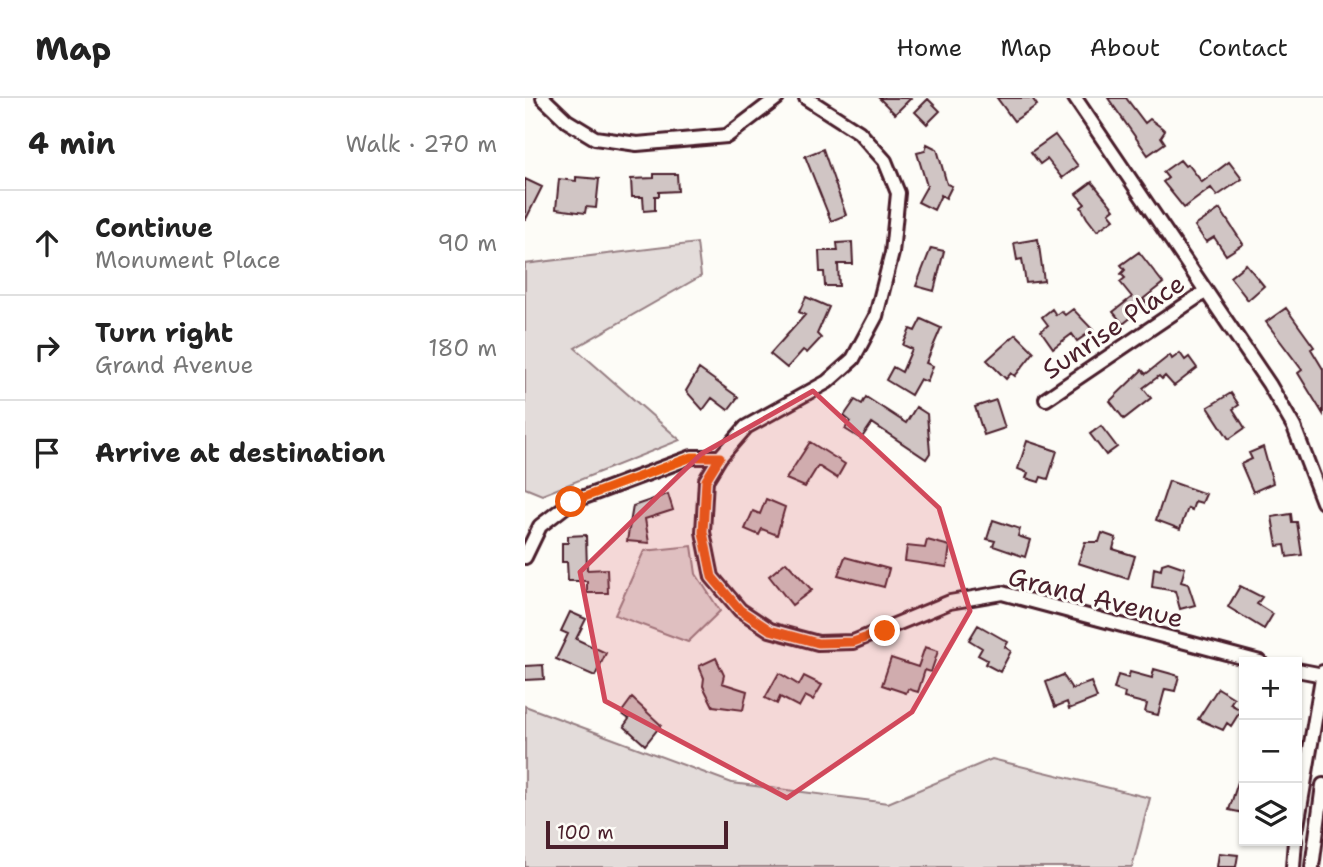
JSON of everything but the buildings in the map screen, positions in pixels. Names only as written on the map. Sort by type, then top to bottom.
[{"type":"street","points":[[543,98],[567,121],[595,138],[637,144],[727,136],[777,98]]},
{"type":"street","name":"Grand Avenue","points":[[806,98],[859,132],[884,161],[898,193],[892,253],[876,316],[853,359],[827,382],[746,427],[720,457],[706,480],[703,532],[712,577],[740,610],[770,630],[818,643],[853,642],[950,602],[1002,593],[1241,657]]},
{"type":"street","points":[[1075,98],[1206,291],[1294,427],[1323,502]]},
{"type":"street","name":"Sunrise Place","points":[[1046,399],[1206,291]]},
{"type":"street","points":[[525,556],[540,526],[571,502],[692,457],[720,457]]},
{"type":"street","points":[[1302,671],[1322,674],[1302,796]]},
{"type":"street","points":[[1312,867],[1323,785]]},
{"type":"street","points":[[1293,867],[1295,846]]},
{"type":"highlighted area","points":[[813,391],[939,508],[970,611],[912,712],[787,798],[605,701],[580,572],[701,454]]},
{"type":"shaded area","points":[[697,243],[701,276],[575,348],[680,440],[542,495],[525,488],[525,264]]},
{"type":"shaded area","points":[[692,546],[696,574],[720,611],[688,642],[615,615],[644,551]]},
{"type":"shaded area","points":[[525,706],[732,783],[888,803],[992,759],[1150,798],[1132,867],[525,867]]},
{"type":"route","points":[[571,502],[692,457],[720,457],[706,480],[703,532],[712,577],[740,610],[770,630],[818,643],[853,642],[885,631]]}]
